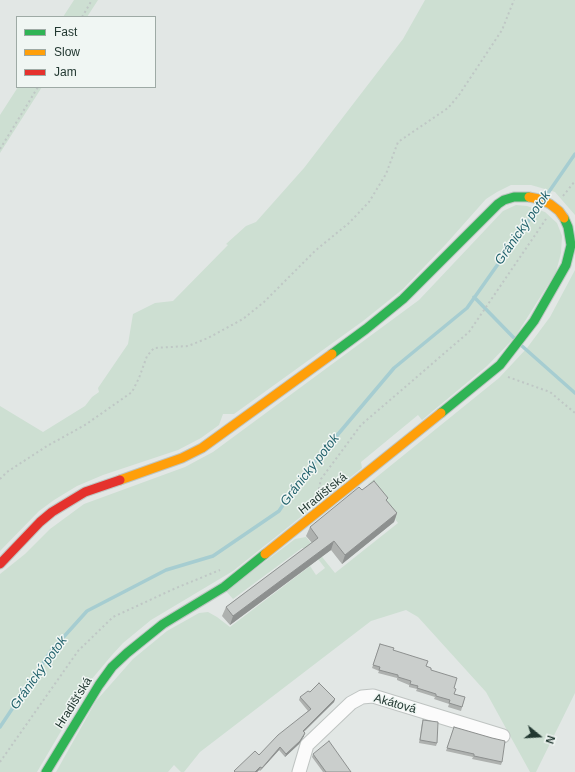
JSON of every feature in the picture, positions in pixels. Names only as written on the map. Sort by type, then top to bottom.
[{"type":"street","name":"Hradišťská","points":[[0,564],[40,522],[52,512],[84,492],[182,458],[202,448],[366,329],[398,303],[434,269],[490,211],[504,200],[514,197],[539,199],[550,204],[559,211],[564,218],[570,235],[569,255],[566,265],[534,321],[511,353],[493,372],[312,518],[230,582],[163,624],[127,653],[112,667],[98,685],[46,772]]},
{"type":"street","name":"Akátová","points":[[299,772],[307,745],[352,703],[362,697],[373,696],[503,736]]},
{"type":"path","points":[[83,16],[92,0]]},
{"type":"path","points":[[0,479],[7,472],[47,446],[85,425],[132,392],[147,356],[154,348],[188,346],[208,338],[243,319],[264,302],[316,250],[349,223],[369,202],[386,174],[398,142],[448,108],[459,95],[502,30],[514,0]]},
{"type":"path","points":[[0,149],[37,88]]},
{"type":"path","points":[[560,200],[575,181]]},
{"type":"path","points":[[317,495],[321,480],[361,425],[469,332],[548,217]]},
{"type":"path","points":[[493,372],[550,392],[575,413]]},
{"type":"green space","points":[[74,0],[98,0],[88,16],[64,16]]},
{"type":"green space","points":[[425,0],[575,0],[575,215],[555,192],[531,185],[511,185],[497,192],[486,199],[403,289],[363,321],[234,414],[223,414],[219,425],[201,438],[178,450],[103,475],[77,486],[54,500],[39,511],[0,551],[0,406],[43,432],[85,406],[92,397],[99,392],[98,388],[128,344],[133,314],[155,303],[173,301],[228,245],[226,244],[246,226],[256,222],[304,168],[403,39]]},
{"type":"green space","points":[[17,88],[41,88],[0,153],[0,115]]},
{"type":"green space","points":[[516,205],[527,206],[545,212],[557,223],[562,236],[561,253],[556,272],[515,337],[487,366],[422,420],[418,415],[361,462],[362,468],[233,571],[151,620],[123,643],[91,680],[37,772],[0,772],[0,574],[25,554],[50,529],[84,504],[185,467],[213,452],[419,300],[503,211]]},
{"type":"green space","points":[[575,270],[575,693],[536,772],[530,772],[486,692],[418,617],[406,610],[371,621],[200,752],[184,772],[181,772],[174,765],[168,772],[56,772],[96,701],[133,659],[167,631],[199,613],[208,612],[230,627],[310,566],[316,575],[325,568],[311,550],[302,548],[233,599],[226,591],[295,539],[306,537],[335,573],[398,523],[368,484],[499,378],[527,348],[550,317]]},
{"type":"building","points":[[374,481],[388,498],[386,500],[397,513],[345,555],[334,541],[233,616],[226,607],[318,538],[310,527],[359,487],[362,490]]},
{"type":"building","points":[[380,644],[394,648],[393,650],[428,661],[426,666],[431,668],[431,670],[457,678],[454,694],[465,697],[462,707],[449,703],[450,700],[436,696],[436,694],[417,688],[418,686],[410,684],[411,681],[398,677],[398,675],[379,670],[380,667],[373,665]]},
{"type":"building","points":[[319,683],[335,699],[303,731],[305,733],[300,741],[286,754],[280,747],[262,768],[260,767],[255,772],[235,772],[234,771],[255,751],[259,755],[278,735],[311,709],[300,697],[308,691],[310,692]]},
{"type":"building","points":[[423,720],[438,722],[437,743],[420,740]]},
{"type":"building","points":[[454,727],[505,741],[502,762],[447,748]]},
{"type":"building","points":[[329,741],[351,772],[326,772],[313,754]]},
{"type":"waterway","name":"Gránický potok","points":[[546,196],[575,154]]},
{"type":"waterway","name":"Gránický potok","points":[[0,727],[51,651],[87,611],[166,570],[213,556],[279,511],[301,478],[394,368],[467,308],[539,206]]},
{"type":"waterway","points":[[474,297],[515,339]]},
{"type":"waterway","points":[[522,346],[575,393]]},
{"type":"traffic: fast","points":[[332,354],[403,299],[498,204],[504,200],[514,197],[529,197]]},
{"type":"traffic: fast","points":[[441,413],[500,365],[534,321],[566,265],[571,245],[568,227],[564,218]]},
{"type":"traffic: fast","points":[[46,772],[99,685],[112,667],[163,624],[224,587],[265,554]]},
{"type":"traffic: slow","points":[[529,197],[539,199],[550,204],[559,211],[564,218]]},
{"type":"traffic: slow","points":[[120,480],[182,458],[202,448],[332,354]]},
{"type":"traffic: slow","points":[[265,554],[441,413]]},
{"type":"traffic: jam","points":[[0,564],[40,522],[52,512],[85,492],[120,480]]}]
